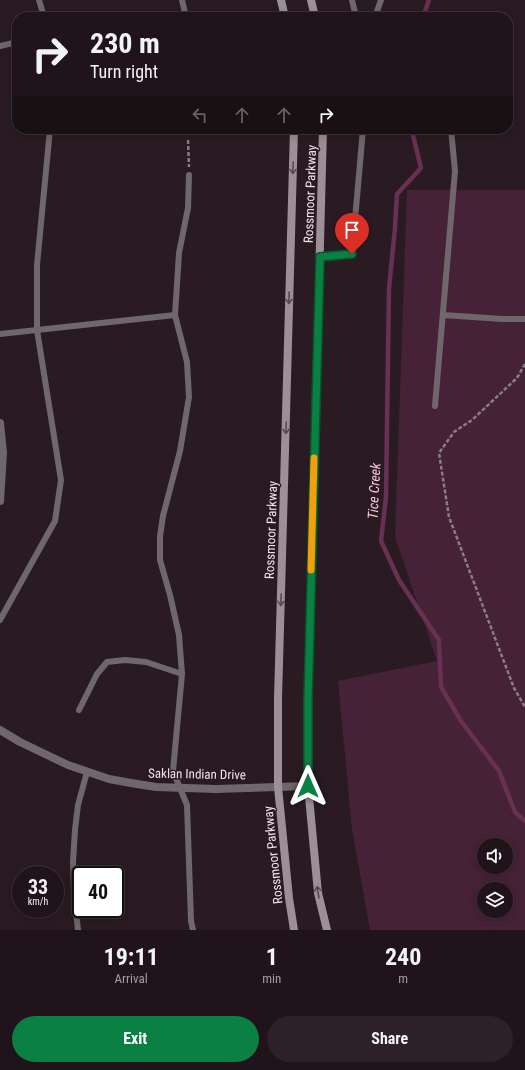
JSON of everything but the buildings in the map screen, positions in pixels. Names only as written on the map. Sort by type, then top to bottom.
[{"type":"street","points":[[281,0],[284,12]]},
{"type":"street","points":[[311,0],[315,12]]},
{"type":"street","name":"Rossmoor Parkway","points":[[294,134],[278,700],[278,787],[288,898],[294,930]]},
{"type":"street","name":"Rossmoor Parkway","points":[[323,134],[308,700],[308,786],[318,893],[327,930]]},
{"type":"street","points":[[0,423],[3,453],[0,501]]},
{"type":"street","name":"Saklan Indian Drive","points":[[0,730],[20,742],[68,765],[109,779],[131,783],[156,787],[216,789],[308,786]]},
{"type":"lane","points":[[39,0],[43,12]]},
{"type":"lane","points":[[182,0],[185,12]]},
{"type":"lane","points":[[352,0],[355,12]]},
{"type":"lane","points":[[376,12],[380,0]]},
{"type":"lane","points":[[0,46],[12,43]]},
{"type":"lane","points":[[0,620],[55,521],[60,480],[37,330],[37,265],[50,134]]},
{"type":"lane","points":[[320,257],[352,254],[363,134]]},
{"type":"lane","points":[[435,406],[455,171],[451,134]]},
{"type":"lane","points":[[189,175],[188,208],[179,253],[175,315],[187,362],[189,397],[180,451],[163,516],[160,536],[160,560],[179,635],[182,674],[173,771],[187,805],[193,930]]},
{"type":"lane","points":[[442,314],[502,320],[525,320]]},
{"type":"lane","points":[[0,334],[175,315]]},
{"type":"lane","points":[[79,710],[97,674],[106,662],[125,660],[146,662],[182,674]]},
{"type":"lane","points":[[78,930],[74,892],[73,862],[78,805],[87,772]]},
{"type":"path","points":[[188,134],[189,175]]},
{"type":"path","points":[[525,364],[517,378],[472,420],[454,432],[439,454],[449,517],[514,688],[525,707]]},
{"type":"shaded area","points":[[407,190],[525,190],[525,930],[370,930],[352,829],[338,681],[437,661],[395,537]]},
{"type":"waterway","name":"Tice Creek","points":[[425,12],[429,0]]},
{"type":"waterway","name":"Tice Creek","points":[[413,134],[421,168],[397,194],[389,288],[386,497],[381,541],[399,580],[439,640],[441,687],[461,721],[499,771],[515,812],[525,821]]},
{"type":"slow traffic","points":[[311,570],[314,458]]},
{"type":"route","points":[[308,786],[308,700],[320,257],[352,254]]}]
